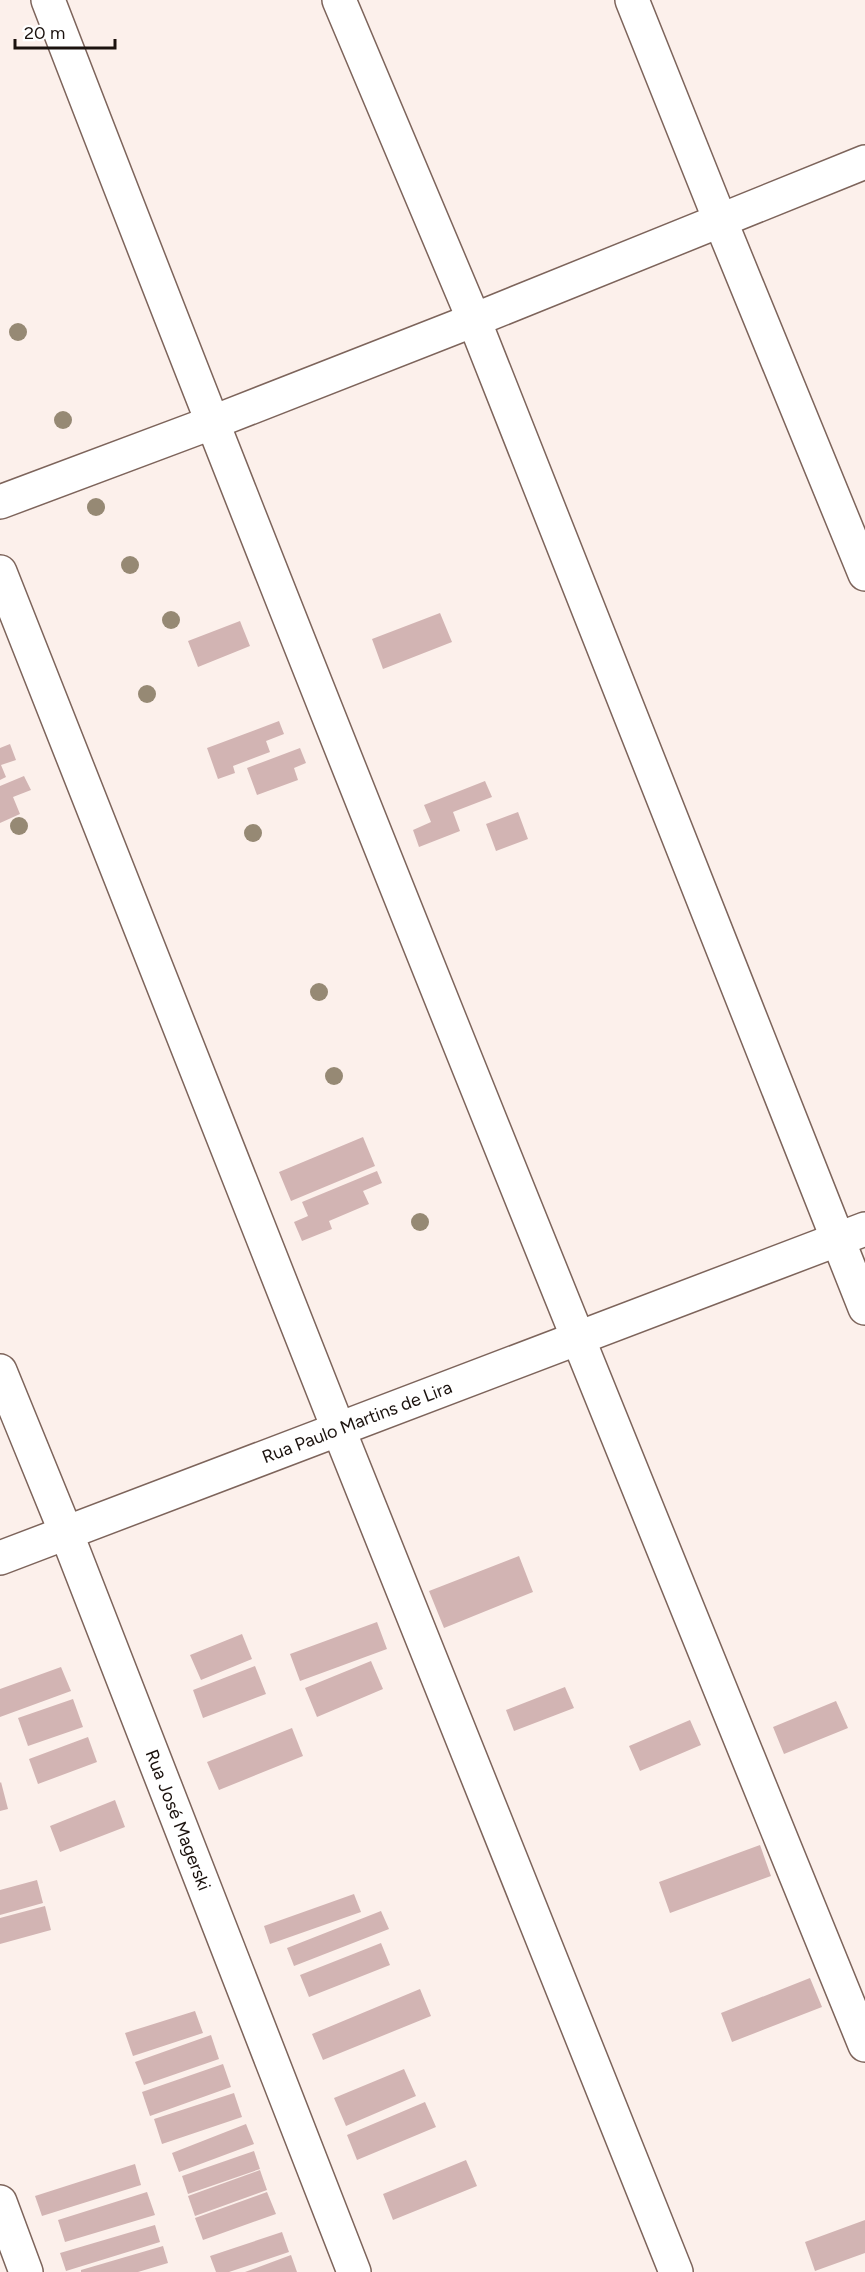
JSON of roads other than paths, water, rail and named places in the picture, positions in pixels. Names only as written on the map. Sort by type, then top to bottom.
[{"type":"street","points":[[48,0],[211,423],[577,1338],[865,2045]]},
{"type":"street","points":[[339,0],[474,320],[852,1234],[865,1308]]},
{"type":"street","points":[[632,0],[865,574]]},
{"type":"street","points":[[0,502],[211,423],[474,320],[865,162]]},
{"type":"street","points":[[0,572],[338,1428],[676,2272]]},
{"type":"street","name":"Rua Paulo Martins de Lira","points":[[0,1558],[852,1234]]},
{"type":"street","name":"Rua José Magerski","points":[[0,1371],[354,2272]]},
{"type":"street","points":[[0,2202],[26,2272]]}]
